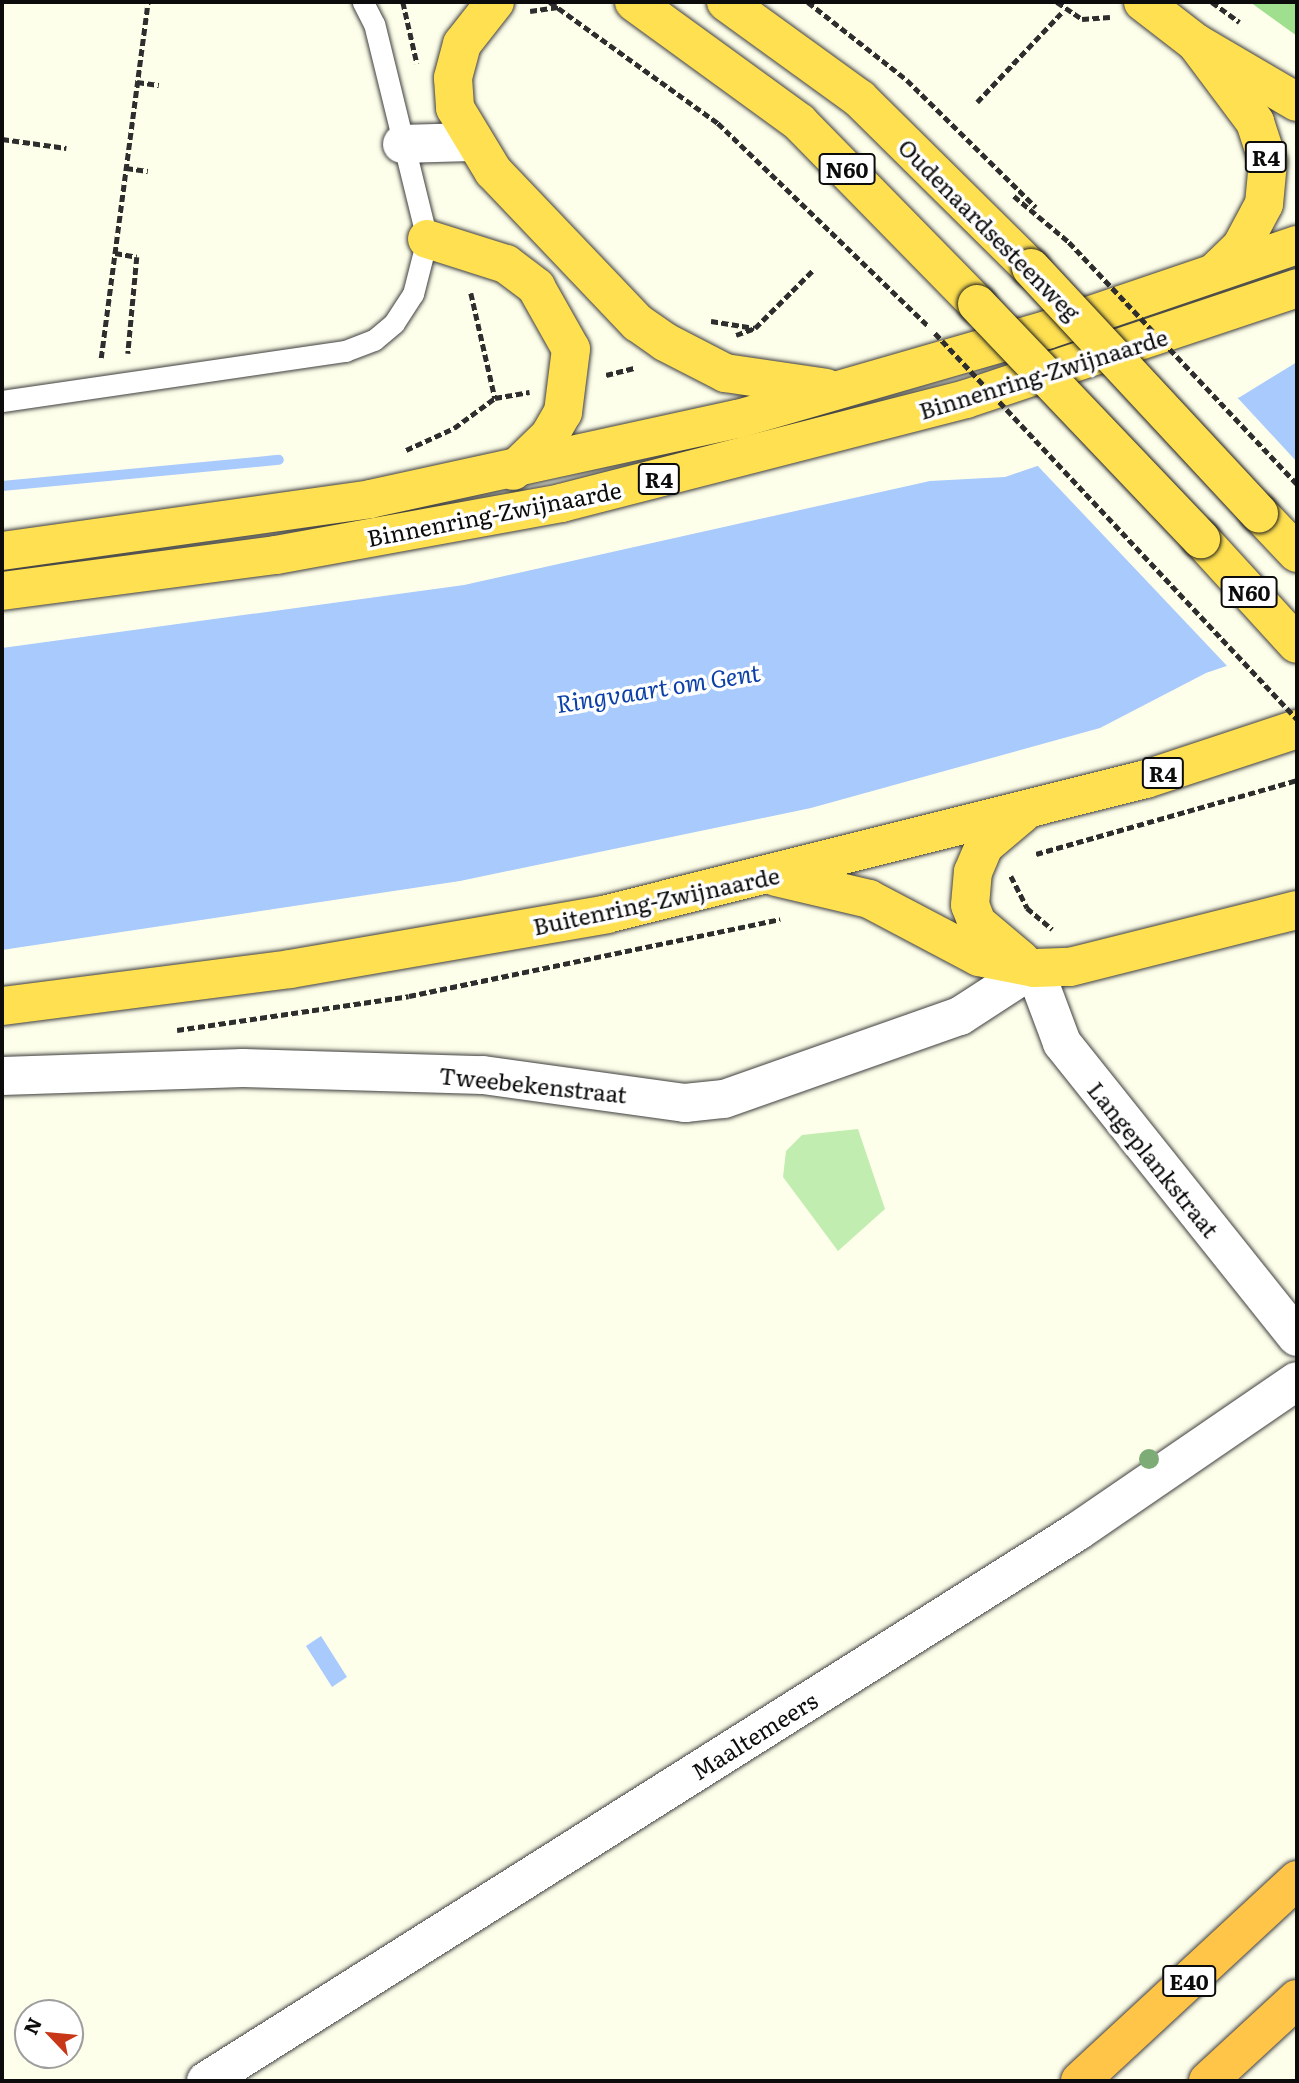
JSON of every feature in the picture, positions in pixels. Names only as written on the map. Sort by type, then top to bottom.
[{"type":"highway","name":"N60","points":[[634,2],[799,122],[977,304],[1297,644]]},
{"type":"highway","points":[[470,142],[455,108],[453,78],[462,44],[508,8]]},
{"type":"highway","name":"Oudenaardsesteenweg","points":[[742,8],[860,100],[1031,268],[1297,553]]},
{"type":"highway","name":"R4","points":[[1130,8],[1297,102]]},
{"type":"highway","name":"R4","points":[[1196,43],[1255,122],[1268,162],[1264,204],[1241,247],[1213,274]]},
{"type":"highway","name":"R4","points":[[470,142],[638,323],[684,354],[725,373],[838,390]]},
{"type":"highway","points":[[427,239],[506,264],[536,287],[571,349],[570,385],[549,436],[513,471]]},
{"type":"highway","name":"R4","points":[[2,551],[216,524],[513,471],[838,390],[1213,274],[1297,245]]},
{"type":"highway","name":"Binnenring-Zwijnaarde","points":[[2,591],[276,555],[561,503],[966,399],[1297,288]]},
{"type":"highway","name":"Buitenring-Zwijnaarde","points":[[2,1006],[413,948],[771,876],[1026,810],[1297,729]]},
{"type":"highway","points":[[1026,810],[984,846],[973,872],[970,905],[977,923],[1034,968],[1070,967],[1297,910]]},
{"type":"highway","name":"R4","points":[[771,876],[869,899],[979,957],[1034,968]]},
{"type":"highway","name":"E40","points":[[1080,2081],[1297,1880]]},
{"type":"highway","points":[[1208,2081],[1297,1999]]},
{"type":"street","points":[[402,144],[470,142]]},
{"type":"street","name":"Tweebekenstraat","points":[[2,1076],[243,1068],[483,1075],[685,1103],[724,1099],[960,1016],[1034,968]]},
{"type":"street","name":"Langeplankstraat","points":[[1034,968],[1062,1043],[1297,1337]]},
{"type":"street","name":"Maaltemeers","points":[[206,2081],[1066,1538],[1297,1381]]},
{"type":"lane","points":[[2,401],[75,393],[345,351],[374,340],[413,294],[427,239],[374,24],[363,2]]},
{"type":"path","points":[[101,359],[148,2]]},
{"type":"path","points":[[550,2],[718,123],[935,333],[1297,719]]},
{"type":"path","points":[[808,2],[907,80],[1041,213]]},
{"type":"path","points":[[1057,2],[1063,11],[1101,21],[1130,8]]},
{"type":"path","points":[[508,8],[560,7]]},
{"type":"path","points":[[976,102],[1063,11]]},
{"type":"path","points":[[138,82],[159,85]]},
{"type":"path","points":[[2,139],[66,148]]},
{"type":"path","points":[[126,168],[148,171]]},
{"type":"path","points":[[1069,242],[1297,484]]},
{"type":"path","points":[[115,253],[137,257],[127,383]]},
{"type":"path","points":[[396,453],[454,428],[495,398],[570,385],[684,354],[755,328],[812,271]]},
{"type":"path","points":[[706,320],[755,328]]},
{"type":"path","points":[[1031,855],[1297,780]]},
{"type":"path","points":[[973,872],[1004,862],[1027,908],[1058,932]]},
{"type":"green space","points":[[1250,2],[1297,2],[1297,36]]},
{"type":"green space","points":[[858,1129],[885,1209],[838,1251],[783,1177],[786,1151],[802,1135]]},
{"type":"water","name":"Ringvaart om Gent","points":[[1297,362],[1297,642],[1206,673],[1100,728],[811,808],[460,881],[2,950],[2,648],[464,585],[930,481],[1005,477],[1240,397]]},
{"type":"water","points":[[321,1636],[347,1677],[332,1687],[306,1646]]},
{"type":"pier","points":[[1235,395],[1297,462],[1297,646],[1230,669],[1035,463]]},
{"type":"waterway","points":[[2,486],[279,460]]}]
